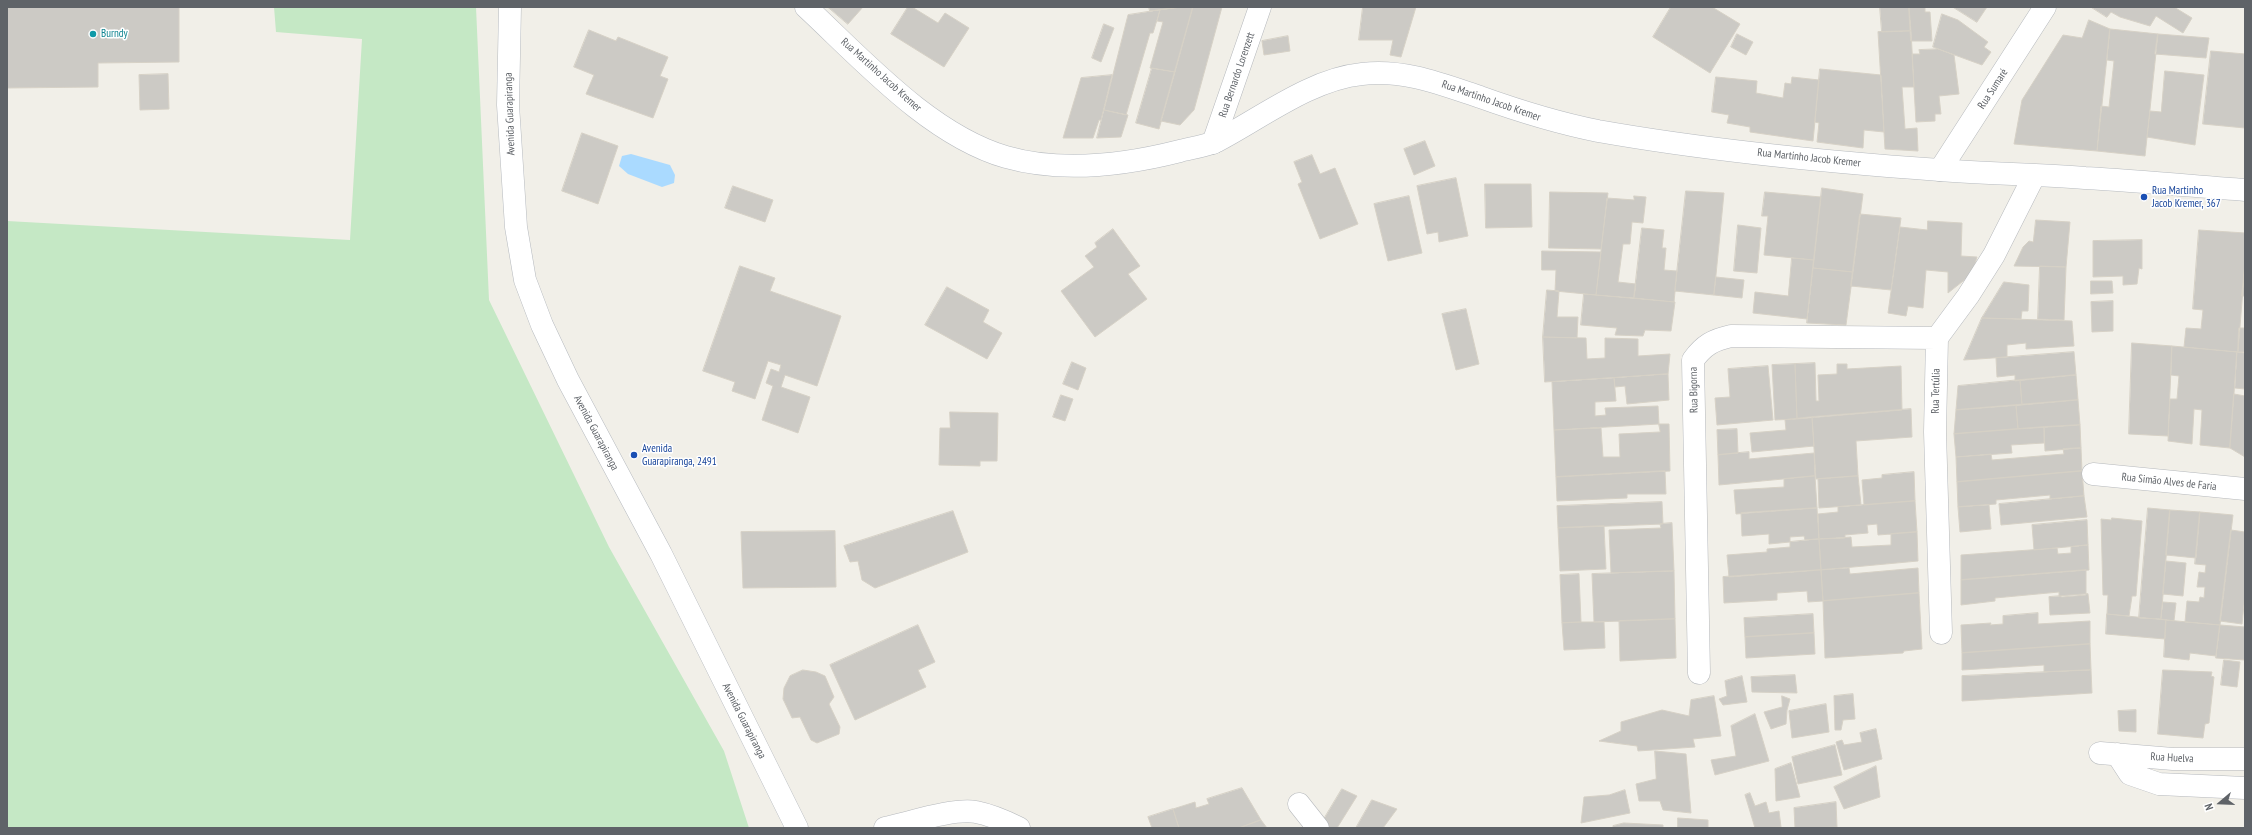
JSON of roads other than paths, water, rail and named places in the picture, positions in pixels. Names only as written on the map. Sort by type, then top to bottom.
[{"type":"street","name":"Avenida Guarapiranga","points":[[510,7],[508,105],[516,227],[525,280],[542,325],[568,380],[661,554],[797,828]]},
{"type":"street","name":"Rua Martinho Jacob Kremer","points":[[806,7],[913,106],[960,136],[1004,156],[1042,164],[1091,166],[1160,156],[1213,143],[1269,111],[1322,84],[1358,74],[1391,72],[1426,79],[1545,119],[1598,131],[1764,154],[1940,170],[2034,176],[2081,177],[2245,190]]},
{"type":"street","name":"Rua Bernardo Lorenzett","points":[[1213,143],[1260,7]]},
{"type":"street","name":"Rua Sumaré","points":[[1940,170],[2045,7]]},
{"type":"street","points":[[1937,338],[1968,296],[1994,255],[2034,176]]},
{"type":"street","name":"Rua Bigorna","points":[[1699,673],[1693,360],[1701,349],[1713,340],[1731,336],[1937,338]]},
{"type":"street","name":"Rua Tertúlia","points":[[1937,338],[1935,432],[1941,633]]},
{"type":"street","name":"Rua Simão Alves de Faria","points":[[2094,474],[2245,489]]},
{"type":"street","name":"Rua Huelva","points":[[2245,759],[2173,760],[2108,754],[2130,774],[2159,784],[2245,788]]},
{"type":"street","points":[[1299,804],[1318,828]]},
{"type":"street","points":[[885,828],[952,813],[975,812],[999,818],[1019,828]]},
{"type":"water","points":[[631,154],[670,165],[675,175],[674,183],[662,187],[628,174],[619,166],[622,156]]},
{"type":"place","name":"Burndy","points":[[93,34]]},
{"type":"place","name":"Rua Martinho Jacob Kremer, 367","points":[[2144,197]]},
{"type":"place","name":"Avenida Guarapiranga, 2491","points":[[634,455]]}]
